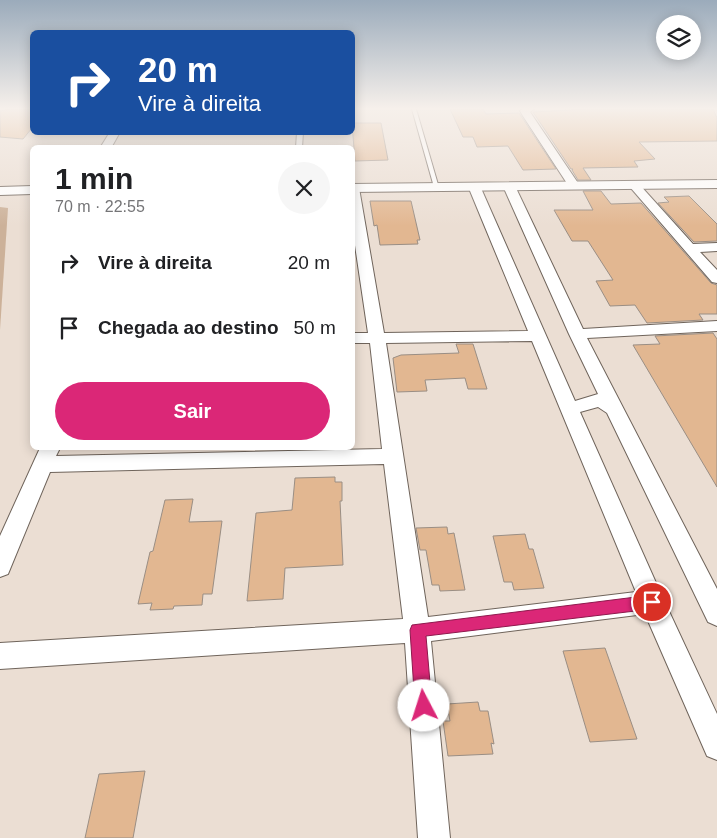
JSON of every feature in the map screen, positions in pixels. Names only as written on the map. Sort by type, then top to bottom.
[{"type":"street","points":[[549,148],[574,186]]},
{"type":"street","points":[[355,188],[717,184]]},
{"type":"street","points":[[634,185],[717,279]]},
{"type":"street","points":[[474,186],[652,602],[717,746]]},
{"type":"street","points":[[509,186],[577,334],[715,607]]},
{"type":"street","points":[[0,191],[30,190]]},
{"type":"street","points":[[355,213],[359,262],[377,337],[417,630],[434,838]]},
{"type":"street","points":[[690,248],[717,247]]},
{"type":"street","points":[[577,334],[717,326]]},
{"type":"street","points":[[355,338],[539,336]]},
{"type":"street","points":[[570,409],[600,400],[616,410]]},
{"type":"street","points":[[0,568],[3,556],[46,456],[394,456]]},
{"type":"street","points":[[0,656],[417,630],[652,602]]},
{"type":"lane","points":[[425,148],[436,187]]},
{"type":"shaded area","points":[[0,207],[8,208],[0,330]]},
{"type":"building","points":[[355,148],[386,148],[388,160],[355,161]]},
{"type":"building","points":[[509,148],[542,148],[556,169],[523,170]]},
{"type":"building","points":[[557,148],[645,148],[655,159],[634,161],[638,167],[583,168],[591,180],[578,180],[573,169],[571,169]]},
{"type":"building","points":[[583,191],[601,191],[611,204],[641,203],[711,283],[717,285],[717,314],[699,314],[703,320],[647,323],[635,305],[610,306],[596,281],[613,280],[588,241],[572,241],[554,210],[593,210]]},
{"type":"building","points":[[689,196],[717,224],[717,241],[694,242],[658,203],[669,202],[664,197]]},
{"type":"building","points":[[370,201],[411,201],[420,240],[417,240],[418,244],[380,245],[377,225],[374,226]]},
{"type":"building","points":[[713,333],[717,339],[717,487],[633,345],[660,344],[655,336]]},
{"type":"building","points":[[456,344],[473,344],[487,389],[468,389],[465,378],[425,380],[427,391],[397,392],[393,358],[401,355],[459,353]]},
{"type":"building","points":[[335,477],[335,482],[342,482],[342,501],[340,501],[343,565],[285,568],[283,599],[247,601],[256,513],[292,510],[295,478]]},
{"type":"building","points":[[193,499],[189,522],[222,521],[212,594],[203,594],[202,605],[174,606],[173,609],[150,610],[152,603],[138,604],[165,500]]},
{"type":"building","points":[[447,527],[448,534],[454,533],[465,590],[440,591],[439,585],[432,585],[426,550],[420,550],[416,528]]},
{"type":"building","points":[[525,534],[529,549],[533,549],[544,588],[514,590],[512,582],[504,582],[493,536]]},
{"type":"building","points":[[605,648],[637,739],[590,742],[563,651]]},
{"type":"building","points":[[478,702],[480,711],[488,711],[494,744],[491,743],[493,754],[448,756],[443,721],[450,721],[447,704]]},
{"type":"building","points":[[145,771],[133,838],[85,838],[99,774]]},
{"type":"route","points":[[424,706],[417,630],[652,602]]}]
